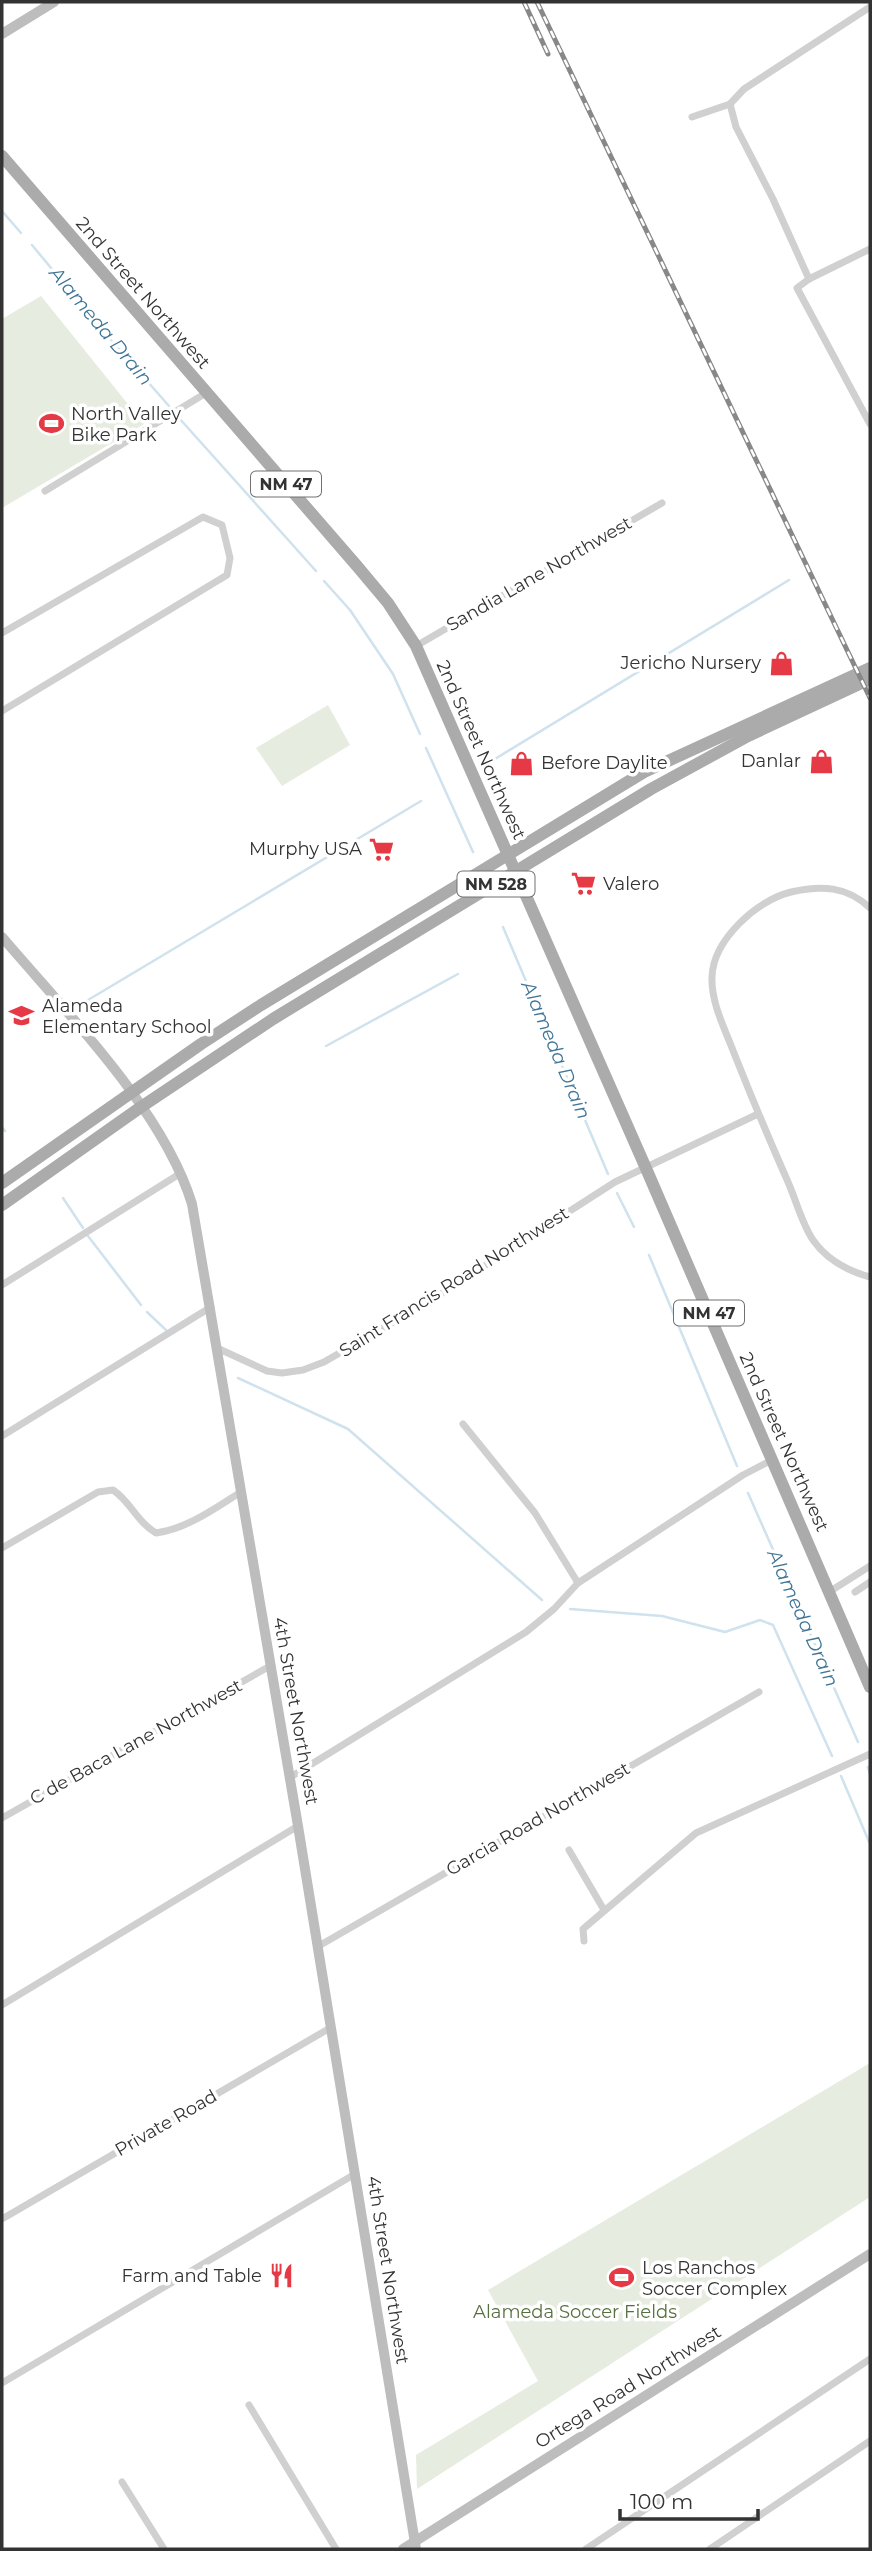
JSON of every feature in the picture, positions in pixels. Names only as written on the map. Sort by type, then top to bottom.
[{"type":"main road","points":[[2,34],[54,2]]},
{"type":"main road","name":"2nd Street Northwest","points":[[2,156],[388,603],[416,646],[829,1592],[867,1673],[870,1687]]},
{"type":"main road","name":"NM 528","points":[[2,1183],[261,1005],[644,772],[866,676]]},
{"type":"main road","name":"NM 528","points":[[2,1205],[141,1107],[273,1019],[651,789],[866,676]]},
{"type":"main road","name":"4th Street Northwest","points":[[2,937],[141,1107],[181,1173],[192,1204],[298,1826],[415,2546]]},
{"type":"main road","name":"Ortega Road Northwest","points":[[403,2549],[415,2546],[870,2254]]},
{"type":"street","points":[[692,117],[730,104],[744,89],[870,7]]},
{"type":"street","points":[[730,104],[736,127],[774,199],[809,279]]},
{"type":"street","points":[[870,249],[809,279],[797,288],[870,424]]},
{"type":"street","points":[[45,491],[206,393]]},
{"type":"street","name":"Sandia Lane Northwest","points":[[416,646],[662,502]]},
{"type":"street","points":[[2,633],[203,517],[222,525],[230,558],[227,575],[2,711]]},
{"type":"street","points":[[870,908],[848,892],[829,887],[808,888],[784,894],[750,914],[730,933],[718,953],[712,974],[713,997],[758,1114],[813,1240],[828,1257],[852,1272],[870,1277]]},
{"type":"street","name":"Saint Francis Road Northwest","points":[[217,1348],[267,1371],[282,1373],[303,1370],[324,1362],[433,1299],[615,1182],[758,1114]]},
{"type":"street","points":[[2,1285],[181,1173]]},
{"type":"street","points":[[2,1436],[211,1307]]},
{"type":"street","points":[[463,1424],[535,1513],[578,1583]]},
{"type":"street","points":[[289,1778],[526,1632],[554,1609],[578,1583],[743,1475],[772,1460]]},
{"type":"street","points":[[2,1548],[98,1492],[113,1490],[125,1498],[140,1521],[156,1533],[169,1531],[195,1520],[241,1492]]},
{"type":"street","points":[[829,1592],[870,1566]]},
{"type":"street","points":[[855,1592],[870,1582]]},
{"type":"street","name":"C de Baca Lane Northwest","points":[[2,1818],[270,1666]]},
{"type":"street","name":"Garcia Road Northwest","points":[[317,1947],[759,1692]]},
{"type":"street","points":[[584,1941],[583,1929],[696,1833],[870,1754]]},
{"type":"street","points":[[2,2005],[298,1826]]},
{"type":"street","points":[[569,1850],[604,1910]]},
{"type":"street","name":"Private Road","points":[[2,2219],[330,2028]]},
{"type":"street","points":[[2,2383],[355,2174]]},
{"type":"street","points":[[586,2549],[870,2358]]},
{"type":"street","points":[[249,2405],[336,2549]]},
{"type":"street","points":[[710,2549],[870,2441]]},
{"type":"street","points":[[122,2482],[164,2549]]},
{"type":"green space","points":[[41,296],[144,424],[2,508],[2,319]]},
{"type":"green space","points":[[328,705],[350,745],[282,786],[256,748]]},
{"type":"green space","name":"Alameda Soccer Fields","points":[[870,2063],[870,2197],[417,2489],[416,2455],[538,2381],[488,2290]]},
{"type":"waterway","name":"Alameda Drain","points":[[2,211],[21,233]]},
{"type":"waterway","name":"Alameda Drain","points":[[32,245],[169,406]]},
{"type":"waterway","name":"Alameda Drain","points":[[179,418],[316,571]]},
{"type":"waterway","points":[[490,762],[789,580]]},
{"type":"waterway","name":"Alameda Drain","points":[[324,581],[350,610],[393,674],[420,734]]},
{"type":"waterway","name":"Alameda Drain","points":[[426,748],[473,852]]},
{"type":"waterway","points":[[78,1006],[421,801]]},
{"type":"waterway","name":"Alameda Drain","points":[[503,927],[608,1174]]},
{"type":"waterway","points":[[326,1046],[458,974]]},
{"type":"waterway","points":[[2,1127],[5,1131]]},
{"type":"waterway","points":[[617,1193],[634,1227]]},
{"type":"waterway","points":[[63,1198],[83,1228]]},
{"type":"waterway","points":[[88,1236],[141,1305]]},
{"type":"waterway","name":"Alameda Drain","points":[[649,1255],[737,1466]]},
{"type":"waterway","points":[[147,1312],[166,1330]]},
{"type":"waterway","points":[[238,1378],[348,1429],[542,1600]]},
{"type":"waterway","name":"Alameda Drain","points":[[748,1493],[858,1742]]},
{"type":"waterway","points":[[570,1609],[662,1616],[725,1632],[760,1620],[773,1625],[832,1756]]},
{"type":"waterway","name":"Alameda Drain","points":[[868,1767],[870,1775]]},
{"type":"waterway","points":[[841,1776],[870,1844]]},
{"type":"railway","points":[[524,2],[548,54]]},
{"type":"railway","points":[[537,2],[870,698]]},
{"type":"place","name":"North Valley Bike Park","points":[[51,424]]},
{"type":"place","name":"Jericho Nursery","points":[[781,663]]},
{"type":"place","name":"Danlar","points":[[821,761]]},
{"type":"place","name":"Before Daylite","points":[[521,763]]},
{"type":"place","name":"Murphy USA","points":[[382,849]]},
{"type":"place","name":"Valero","points":[[583,884]]},
{"type":"place","name":"Alameda Elementary School","points":[[22,1016]]},
{"type":"place","name":"Farm and Table","points":[[282,2276]]},
{"type":"place","name":"Los Ranchos Soccer Complex","points":[[622,2278]]}]
